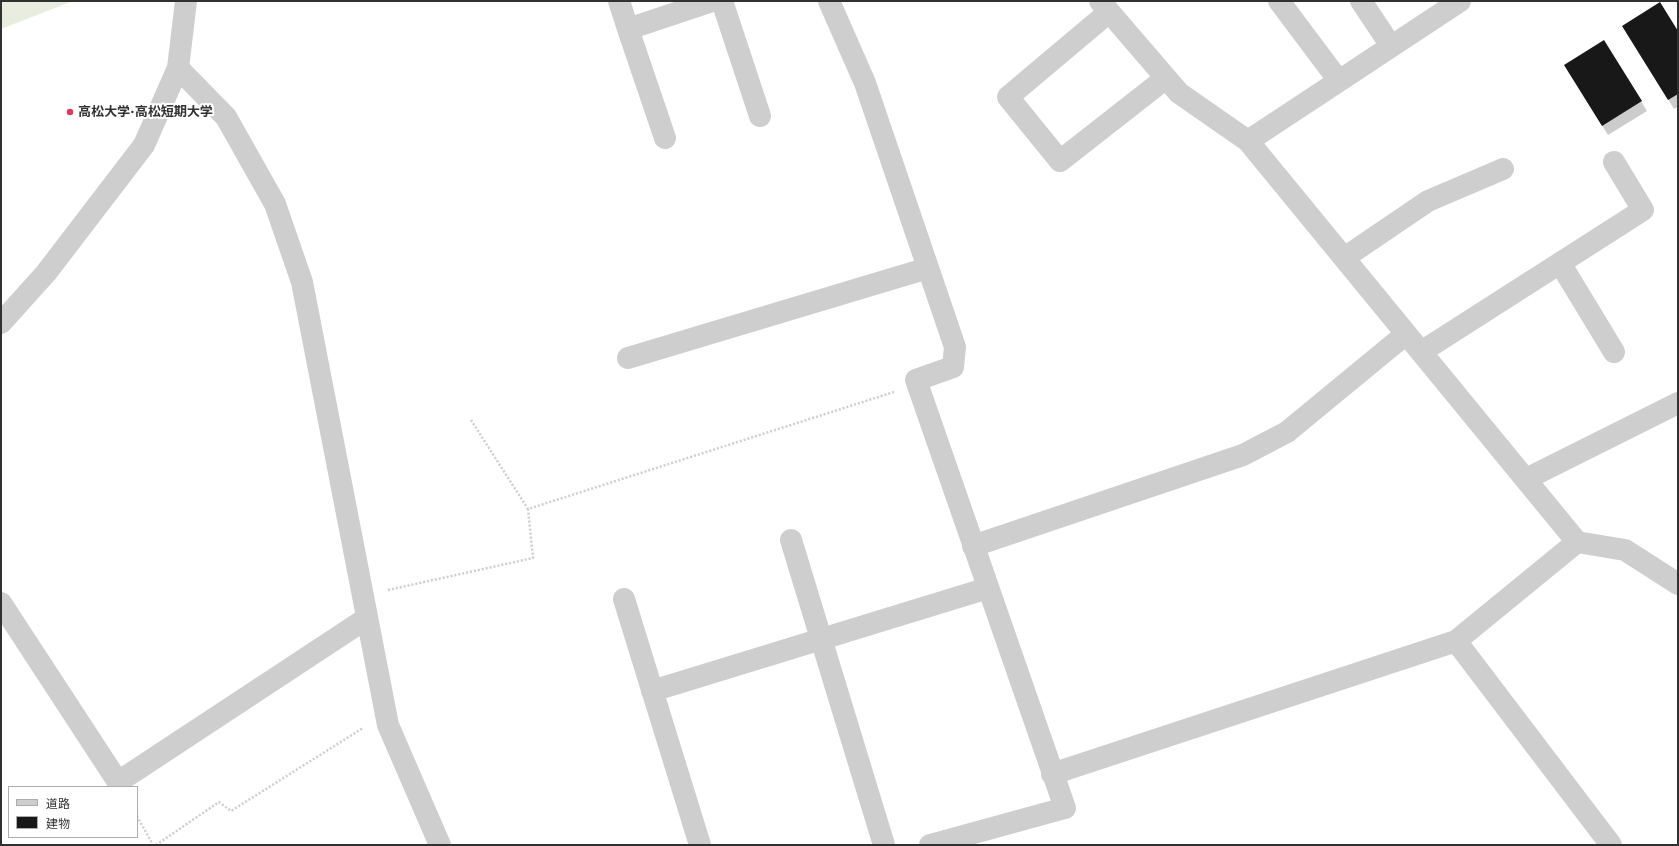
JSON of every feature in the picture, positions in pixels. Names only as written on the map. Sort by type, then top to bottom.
[{"type":"street","points":[[1,323],[46,273],[144,145],[178,68],[186,1]]},
{"type":"street","points":[[619,1],[665,138]]},
{"type":"street","points":[[628,29],[712,1]]},
{"type":"street","points":[[722,1],[760,116]]},
{"type":"street","points":[[829,1],[865,83],[955,347],[953,367],[916,380],[917,385],[1065,808],[991,837],[930,845]]},
{"type":"street","points":[[1279,1],[1339,81]]},
{"type":"street","points":[[1361,1],[1392,46]]},
{"type":"street","points":[[1248,141],[1392,46],[1446,5]]},
{"type":"street","points":[[1166,78],[1060,161],[1008,97],[1105,6],[1179,93],[1248,141],[1577,542],[1625,550],[1678,584]]},
{"type":"street","points":[[178,68],[226,117],[275,204],[302,282],[388,725],[440,845]]},
{"type":"street","points":[[1421,352],[1643,210],[1614,162]]},
{"type":"street","points":[[1344,258],[1428,201],[1503,169]]},
{"type":"street","points":[[1560,263],[1614,352]]},
{"type":"street","points":[[628,358],[928,268]]},
{"type":"street","points":[[973,546],[1243,455],[1286,432],[1406,334]]},
{"type":"street","points":[[1526,479],[1678,403]]},
{"type":"street","points":[[791,540],[884,845]]},
{"type":"street","points":[[1052,774],[1456,641],[1577,542]]},
{"type":"street","points":[[652,691],[988,588]]},
{"type":"street","points":[[624,599],[700,845]]},
{"type":"street","points":[[1,603],[118,782],[367,618]]},
{"type":"street","points":[[1456,641],[1611,845]]},
{"type":"path","points":[[528,510],[917,385]]},
{"type":"path","points":[[363,595],[533,558],[528,510],[471,420]]},
{"type":"path","points":[[156,845],[219,802],[231,811],[386,714]]},
{"type":"path","points":[[138,818],[153,845]]},
{"type":"shaded area","points":[[1,1],[73,1],[1,29]]},
{"type":"building","points":[[1660,2],[1678,31],[1678,94],[1668,100],[1622,26]]},
{"type":"building","points":[[1604,40],[1642,101],[1602,126],[1564,65]]},
{"type":"place","name":"高松大学·高松短期大学","points":[[70,112]]}]
